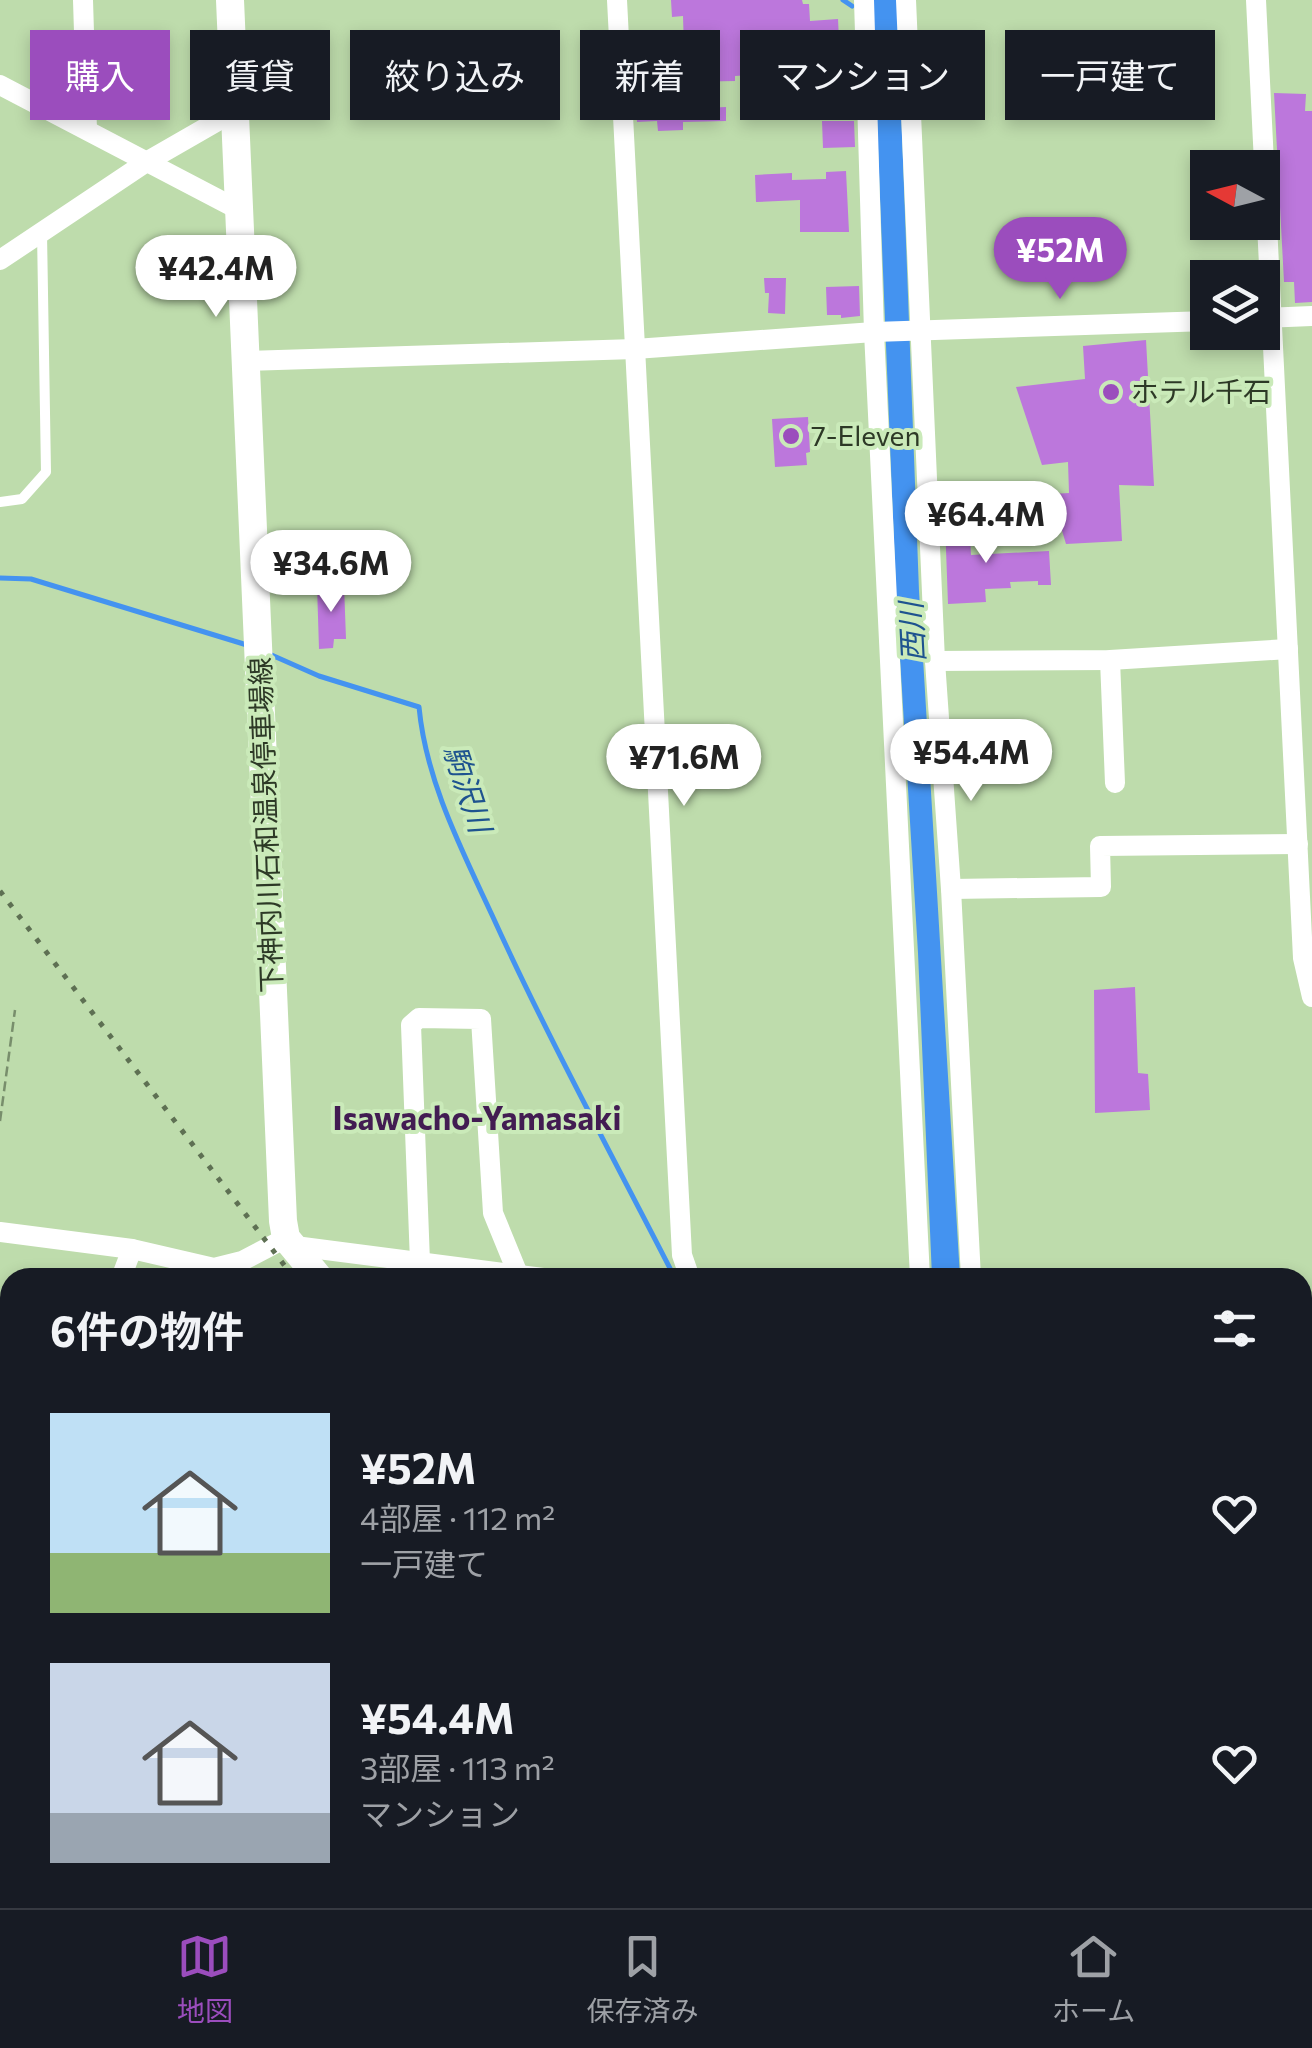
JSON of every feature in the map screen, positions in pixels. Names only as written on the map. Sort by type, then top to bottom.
[{"type":"main road","name":"下神内川石和温泉停車場線","points":[[230,0],[231,30]]},
{"type":"main road","name":"下神内川石和温泉停車場線","points":[[235,120],[282,1221],[291,1242],[310,1268]]},
{"type":"street","points":[[84,0],[87,130]]},
{"type":"street","points":[[618,0],[682,1255],[687,1268]]},
{"type":"street","points":[[906,0],[935,661],[970,1268]]},
{"type":"street","points":[[1256,0],[1264,260]]},
{"type":"street","points":[[864,4],[920,1268]]},
{"type":"street","points":[[0,85],[239,210]]},
{"type":"street","points":[[0,260],[148,161],[219,120]]},
{"type":"street","points":[[1280,317],[1312,316]]},
{"type":"street","points":[[246,361],[635,349],[878,332],[1190,322]]},
{"type":"street","points":[[1268,350],[1303,958],[1312,997]]},
{"type":"street","points":[[935,661],[1110,660],[1288,650]]},
{"type":"street","points":[[1110,660],[1115,783]]},
{"type":"street","points":[[951,889],[1101,887],[1100,846],[1298,844]]},
{"type":"street","points":[[420,1262],[411,1024],[420,1018],[480,1020],[493,1213],[516,1268]]},
{"type":"street","points":[[0,1232],[132,1248],[214,1268],[291,1242],[469,1268]]},
{"type":"street","points":[[125,1268],[132,1248]]},
{"type":"lane","points":[[0,502],[22,499],[46,472],[42,233]]},
{"type":"path","points":[[0,1121],[15,1010]]},
{"type":"water","points":[[872,0],[897,0],[898,30],[873,30]]},
{"type":"water","name":"西川","points":[[877,120],[901,120],[919,591],[959,1268],[932,1268],[896,592]]},
{"type":"building","points":[[671,0],[802,0],[809,4],[810,21],[838,19],[839,30],[740,30],[740,76],[735,76],[735,81],[720,81],[720,30],[683,30],[683,16],[672,17]]},
{"type":"building","points":[[1274,93],[1306,94],[1305,111],[1312,111],[1312,302],[1295,303],[1294,282],[1284,282]]},
{"type":"building","points":[[720,107],[726,107],[726,121],[683,122],[683,130],[658,131],[657,121],[637,120],[720,120]]},
{"type":"building","points":[[822,121],[854,121],[855,147],[823,148]]},
{"type":"building","points":[[846,171],[849,232],[800,232],[800,200],[756,202],[755,175],[792,173],[792,180],[826,179],[826,172]]},
{"type":"building","points":[[764,278],[786,278],[785,314],[768,313],[769,293],[765,293]]},
{"type":"building","points":[[859,286],[860,316],[827,315],[826,287]]},
{"type":"building","points":[[1146,340],[1154,486],[1119,485],[1122,541],[1066,544],[1051,494],[1069,493],[1068,462],[1042,465],[1016,387],[1085,379],[1083,346]]},
{"type":"building","name":"7-Eleven","points":[[808,417],[807,465],[775,467],[772,419]]},
{"type":"building","points":[[969,515],[971,555],[1049,551],[1051,585],[1038,585],[1038,581],[1010,582],[1011,588],[985,589],[986,602],[948,604],[945,522],[950,522],[949,516]]},
{"type":"building","points":[[317,585],[344,585],[346,639],[334,639],[333,648],[319,649]]},
{"type":"building","points":[[1135,987],[1138,1073],[1148,1074],[1150,1110],[1095,1113],[1094,990]]},
{"type":"waterway","points":[[843,0],[852,6]]},
{"type":"waterway","name":"駒沢川","points":[[0,578],[31,579],[247,645]]},
{"type":"waterway","name":"駒沢川","points":[[267,653],[319,676],[419,707],[437,788],[468,865],[558,1052],[670,1268]]},
{"type":"railway","points":[[0,891],[286,1268]]},
{"type":"place","name":"ホテル千石","points":[[1111,392]]},
{"type":"place","name":"7-Eleven","points":[[791,436]]},
{"type":"district","name":"Isawacho-Yamasaki","points":[[477,1119]]}]
